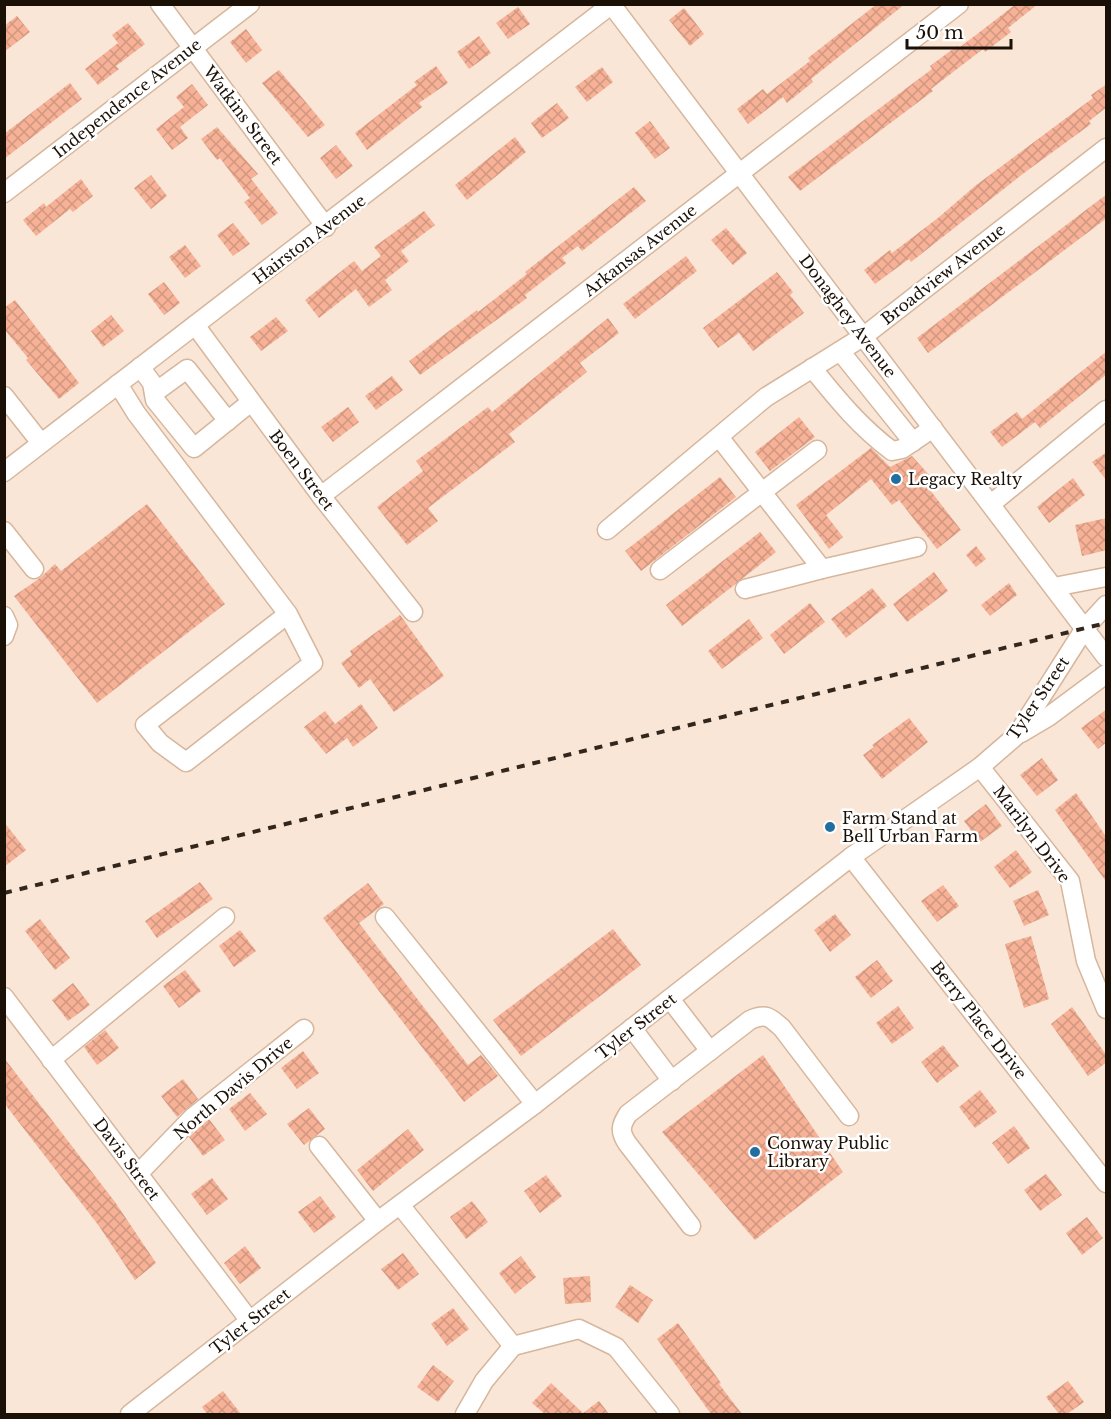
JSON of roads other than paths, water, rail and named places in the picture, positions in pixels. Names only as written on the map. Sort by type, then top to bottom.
[{"type":"street","name":"Watkins Street","points":[[160,4],[326,227]]},
{"type":"street","name":"Independence Avenue","points":[[4,193],[250,4]]},
{"type":"street","name":"Arkansas Avenue","points":[[321,496],[959,4]]},
{"type":"street","name":"Donaghey Avenue","points":[[612,5],[1107,657]]},
{"type":"street","name":"Hairston Avenue","points":[[4,472],[326,227],[612,5]]},
{"type":"street","name":"Broadview Avenue","points":[[607,530],[766,397],[864,336],[1107,148]]},
{"type":"street","name":"Boen Street","points":[[195,325],[321,496],[413,612]]},
{"type":"street","points":[[840,351],[912,442]]},
{"type":"street","points":[[140,367],[152,383],[155,400],[194,448],[251,402]]},
{"type":"street","points":[[812,368],[871,436],[892,451],[902,449],[933,428]]},
{"type":"street","points":[[154,393],[187,369],[228,421]]},
{"type":"street","points":[[118,384],[136,413],[288,614],[313,663],[186,762],[160,743],[145,724],[288,614]]},
{"type":"street","points":[[4,396],[41,443]]},
{"type":"street","points":[[991,504],[1107,410]]},
{"type":"street","points":[[718,437],[822,569]]},
{"type":"street","points":[[660,570],[818,450]]},
{"type":"street","points":[[4,531],[34,569]]},
{"type":"street","points":[[745,589],[917,547]]},
{"type":"street","points":[[1054,587],[1107,577]]},
{"type":"street","name":"Tyler Street","points":[[130,1414],[378,1221],[535,1104],[851,857],[980,767],[1017,735],[1084,628],[1107,605]]},
{"type":"street","points":[[4,616],[8,625],[4,636]]},
{"type":"street","points":[[1017,735],[1048,717],[1107,674]]},
{"type":"street","name":"Marilyn Drive","points":[[980,767],[1070,881],[1086,961],[1107,1009]]},
{"type":"street","name":"Berry Place Drive","points":[[851,857],[1107,1183]]},
{"type":"street","points":[[51,1060],[225,917]]},
{"type":"street","points":[[385,917],[535,1104]]},
{"type":"street","points":[[670,999],[710,1051]]},
{"type":"street","name":"Davis Street","points":[[6,1004],[250,1321]]},
{"type":"street","points":[[691,1226],[621,1133],[622,1123],[628,1114],[750,1020],[761,1015],[769,1016],[782,1028],[849,1116]]},
{"type":"street","points":[[632,1028],[672,1081]]},
{"type":"street","name":"North Davis Drive","points":[[138,1173],[193,1117],[304,1029]]},
{"type":"street","points":[[319,1146],[378,1221]]},
{"type":"street","points":[[400,1205],[513,1346]]},
{"type":"street","points":[[465,1414],[484,1381],[513,1346],[579,1329],[616,1347],[670,1414]]},
{"type":"railway","points":[[4,893],[1106,623]]},
{"type":"place","name":"Legacy Realty","points":[[896,479]]},
{"type":"place","name":"Farm Stand at Bell Urban Farm","points":[[830,827]]},
{"type":"place","name":"Conway Public Library","points":[[755,1152]]}]
